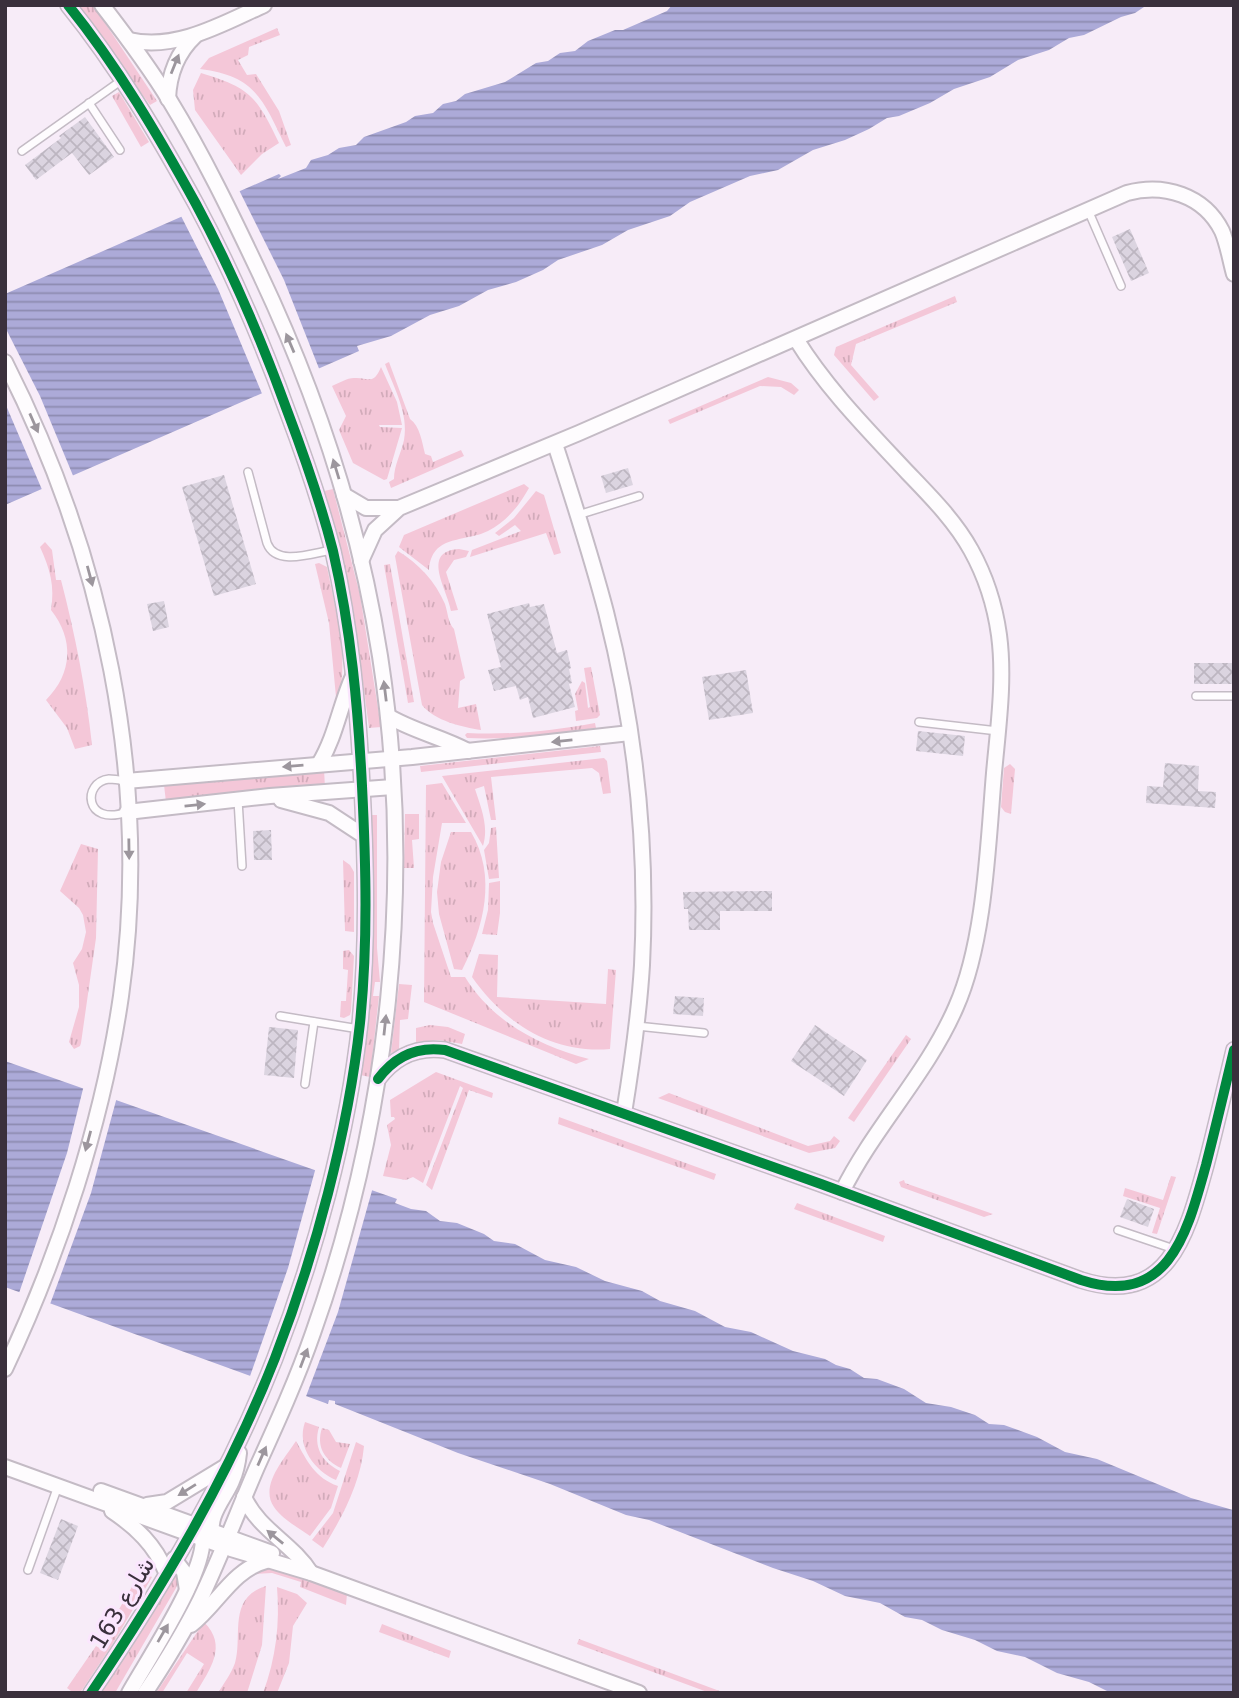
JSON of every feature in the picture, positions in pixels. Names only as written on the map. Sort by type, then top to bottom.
[{"type":"street","points":[[68,5],[123,80],[167,150],[219,249],[250,315],[306,461],[332,550],[345,612],[354,675],[364,836],[365,940],[359,1029],[335,1157],[315,1238],[296,1299],[240,1440],[235,1474],[214,1516],[201,1558],[187,1590],[129,1693]]},
{"type":"street","points":[[103,5],[169,99],[209,173],[266,288],[315,406],[344,495],[377,635],[388,716],[393,787],[392,957],[378,1079],[362,1165],[336,1261],[314,1331],[207,1586],[145,1693]]},
{"type":"street","points":[[129,40],[153,44],[194,36],[264,5]]},
{"type":"street","points":[[169,99],[169,85],[176,61],[194,36]]},
{"type":"street","points":[[361,561],[375,530],[399,508],[555,444],[1117,196],[1140,190],[1166,190],[1190,198],[1208,212],[1222,231],[1234,274]]},
{"type":"street","points":[[796,339],[828,385],[938,505],[971,549],[989,591],[999,635],[1001,671],[998,731],[978,925],[965,986],[939,1042],[868,1146],[842,1192]]},
{"type":"street","points":[[5,362],[35,424],[70,511],[92,586],[107,650],[125,781],[129,875],[121,998],[105,1075],[76,1186],[51,1258],[5,1369]]},
{"type":"street","points":[[555,444],[608,622],[630,733],[643,864],[642,963],[637,1026],[624,1113]]},
{"type":"street","points":[[344,495],[366,508],[399,508]]},
{"type":"street","points":[[319,764],[336,731],[354,675]]},
{"type":"street","points":[[388,716],[413,730],[449,741],[469,751]]},
{"type":"street","points":[[125,781],[391,759],[630,733]]},
{"type":"street","points":[[127,812],[270,796],[393,787]]},
{"type":"street","points":[[270,796],[329,813],[364,836]]},
{"type":"street","points":[[378,1079],[403,1055],[419,1050],[437,1048],[461,1054],[1081,1280],[1101,1285],[1122,1285],[1142,1280],[1166,1264],[1185,1235],[1234,1049]]},
{"type":"street","name":"شارع 163","points":[[91,1693],[170,1565],[229,1464],[240,1440]]},
{"type":"street","points":[[5,1458],[141,1505],[191,1529]]},
{"type":"street","points":[[141,1505],[167,1502],[229,1464]]},
{"type":"street","points":[[5,1467],[191,1529],[200,1529],[207,1535],[225,1541],[281,1557],[311,1573]]},
{"type":"street","points":[[244,1497],[256,1519],[298,1555],[311,1573]]},
{"type":"street","points":[[94,1498],[144,1536],[158,1555],[170,1565],[184,1572],[187,1590]]},
{"type":"street","points":[[225,1541],[266,1561],[311,1573],[621,1690],[639,1693]]},
{"type":"street","points":[[184,1629],[202,1615],[245,1569],[266,1561]]},
{"type":"lane","points":[[22,151],[123,80]]},
{"type":"lane","points":[[89,103],[120,150]]},
{"type":"lane","points":[[1088,209],[1121,286]]},
{"type":"lane","points":[[248,472],[271,552],[284,557],[332,550]]},
{"type":"lane","points":[[577,515],[639,496]]},
{"type":"lane","points":[[1196,696],[1234,696]]},
{"type":"lane","points":[[919,722],[998,731]]},
{"type":"lane","points":[[125,781],[110,779],[100,782],[93,790],[91,799],[94,807],[102,814],[113,816],[127,812]]},
{"type":"lane","points":[[238,800],[242,866]]},
{"type":"lane","points":[[280,1016],[359,1029]]},
{"type":"lane","points":[[305,1084],[314,1021]]},
{"type":"lane","points":[[637,1026],[704,1033]]},
{"type":"lane","points":[[1118,1230],[1177,1250]]},
{"type":"lane","points":[[28,1570],[58,1486]]},
{"type":"green space","points":[[76,5],[93,5],[157,101],[150,105]]},
{"type":"green space","points":[[277,28],[280,35],[249,47],[248,55],[238,60],[247,75],[256,74],[279,111],[291,145],[286,147],[256,93],[234,78],[200,69],[209,58]]},
{"type":"green space","points":[[201,73],[231,84],[250,96],[265,115],[279,143],[262,154],[241,175],[195,110],[193,90]]},
{"type":"green space","points":[[119,92],[149,142],[141,147],[112,96]]},
{"type":"green space","points":[[955,296],[957,302],[856,344],[851,365],[879,397],[874,401],[834,355],[836,347]]},
{"type":"green space","points":[[389,362],[410,419],[422,439],[425,454],[431,456],[433,462],[461,450],[464,456],[391,488],[389,482],[394,479],[405,430],[400,401],[385,364]]},
{"type":"green space","points":[[381,367],[397,402],[402,425],[379,425],[402,428],[387,479],[384,480],[353,463],[339,430],[346,416],[332,386],[351,378],[373,379]]},
{"type":"green space","points":[[768,377],[791,383],[799,390],[794,395],[781,387],[760,386],[670,424],[668,420]]},
{"type":"green space","points":[[524,484],[529,488],[507,518],[488,531],[442,545],[431,558],[429,570],[399,547],[404,535]]},
{"type":"green space","points":[[333,489],[360,595],[381,727],[369,728],[353,608],[324,491]]},
{"type":"green space","points":[[536,491],[544,495],[561,553],[554,555],[546,533],[470,557],[472,550],[521,531],[515,525],[499,536],[495,533],[514,518]]},
{"type":"green space","points":[[45,542],[52,550],[56,580],[61,580],[87,703],[92,745],[75,749],[67,728],[46,700],[55,690],[66,667],[67,644],[64,632],[51,610],[51,578],[40,547]]},
{"type":"green space","points":[[398,551],[426,574],[445,604],[454,629],[465,678],[460,681],[458,708],[476,704],[481,730],[441,719],[422,705],[395,556]]},
{"type":"green space","points":[[447,551],[469,551],[466,557],[454,560],[446,572],[458,610],[451,611],[439,573],[439,564]]},
{"type":"green space","points":[[315,564],[327,567],[340,632],[342,681],[339,697],[336,697],[329,623]]},
{"type":"green space","points":[[390,564],[414,702],[408,703],[384,565]]},
{"type":"green space","points":[[591,667],[600,715],[597,718],[576,721],[575,711],[578,710],[575,694],[582,681],[585,683],[588,708],[590,707],[584,668]]},
{"type":"green space","points":[[595,723],[596,728],[532,736],[467,738],[465,735],[531,732]]},
{"type":"green space","points":[[600,746],[601,752],[421,772],[420,766]]},
{"type":"green space","points":[[604,758],[607,761],[611,793],[603,794],[599,773],[592,768],[491,777],[496,820],[491,820],[484,786],[475,789],[485,824],[483,846],[442,776]]},
{"type":"green space","points":[[1010,764],[1015,769],[1011,814],[1001,807],[1004,768]]},
{"type":"green space","points":[[324,770],[325,787],[166,802],[164,785]]},
{"type":"green space","points":[[442,783],[466,823],[442,823],[433,877],[431,912],[451,977],[465,977],[489,1007],[519,1030],[552,1047],[589,1059],[576,1064],[424,1002],[426,785]]},
{"type":"green space","points":[[405,814],[419,814],[419,839],[412,840],[414,868],[404,868]]},
{"type":"green space","points":[[370,815],[377,815],[377,948],[380,982],[375,982],[373,996],[379,996],[370,1077],[360,1075],[371,981]]},
{"type":"green space","points":[[496,827],[499,878],[489,879],[484,850],[489,843],[491,828]]},
{"type":"green space","points":[[451,832],[471,832],[484,866],[481,919],[462,970],[454,969],[439,914],[437,892],[441,862]]},
{"type":"green space","points":[[81,844],[98,849],[96,938],[81,1043],[74,1049],[69,1042],[79,1007],[79,985],[73,963],[82,949],[86,932],[79,908],[60,891]]},
{"type":"green space","points":[[343,860],[354,872],[354,932],[345,931]]},
{"type":"green space","points":[[500,881],[497,935],[482,934],[488,910],[489,883]]},
{"type":"green space","points":[[349,950],[354,956],[351,1011],[350,1015],[344,1018],[340,1017],[341,1001],[346,1001],[348,970],[343,969],[343,951]]},
{"type":"green space","points":[[479,954],[498,955],[497,997],[606,1004],[608,969],[616,970],[610,1049],[589,1049],[550,1041],[515,1021],[485,994],[472,977]]},
{"type":"green space","points":[[399,984],[412,985],[408,1019],[400,1020],[399,1050],[391,1053]]},
{"type":"green space","points":[[430,1025],[448,1027],[465,1034],[462,1044],[439,1040],[416,1042],[416,1028]]},
{"type":"green space","points":[[906,1035],[911,1039],[854,1122],[848,1118]]},
{"type":"green space","points":[[436,1072],[493,1093],[492,1098],[469,1090],[432,1190],[426,1185],[463,1088],[460,1086],[423,1183],[413,1177],[406,1180],[383,1176],[391,1145],[387,1125],[395,1119],[391,1117],[390,1100]]},
{"type":"green space","points":[[669,1093],[808,1146],[830,1141],[834,1136],[840,1141],[835,1148],[809,1153],[658,1098]]},
{"type":"green space","points":[[559,1117],[716,1174],[714,1180],[558,1124]]},
{"type":"green space","points":[[1171,1176],[1176,1177],[1157,1234],[1152,1233],[1160,1208],[1123,1196],[1125,1188],[1163,1200]]},
{"type":"green space","points":[[904,1180],[905,1183],[993,1214],[984,1217],[901,1187],[899,1182]]},
{"type":"green space","points":[[797,1203],[885,1236],[883,1242],[794,1209]]},
{"type":"green space","points":[[305,1422],[319,1427],[318,1447],[328,1463],[340,1471],[336,1480],[321,1471],[309,1457],[303,1440]]},
{"type":"green space","points":[[322,1428],[329,1430],[336,1442],[350,1444],[341,1468],[323,1452],[320,1441]]},
{"type":"green space","points":[[296,1441],[318,1474],[338,1486],[331,1508],[310,1536],[281,1515],[270,1499],[271,1481],[275,1472]]},
{"type":"green space","points":[[356,1442],[364,1446],[355,1486],[344,1512],[323,1548],[312,1540],[333,1513]]},
{"type":"green space","points":[[266,1568],[347,1594],[346,1605],[300,1587],[301,1582],[272,1573],[248,1573]]},
{"type":"green space","points":[[176,1570],[179,1579],[176,1588],[115,1693],[101,1693],[150,1616]]},
{"type":"green space","points":[[141,1571],[152,1577],[80,1693],[70,1693],[67,1688],[96,1646],[101,1649],[118,1621],[114,1618]]},
{"type":"green space","points":[[266,1586],[262,1645],[247,1693],[218,1693],[235,1663],[241,1609],[246,1599]]},
{"type":"green space","points":[[277,1587],[297,1594],[307,1603],[293,1626],[289,1663],[277,1693],[263,1693],[276,1641]]},
{"type":"green space","points":[[204,1622],[215,1640],[216,1649],[211,1666],[196,1693],[186,1693],[204,1664],[187,1653],[162,1693],[156,1693]]},
{"type":"green space","points":[[382,1624],[451,1651],[449,1658],[379,1632]]},
{"type":"green space","points":[[579,1639],[725,1693],[710,1693],[577,1644]]},
{"type":"water","points":[[672,5],[1147,5],[1084,35],[1069,38],[1049,50],[1018,60],[990,77],[954,89],[899,116],[887,118],[845,140],[813,150],[778,170],[750,176],[690,202],[670,216],[628,230],[602,245],[558,260],[516,282],[488,290],[459,306],[430,315],[391,336],[357,346],[359,351],[5,505],[5,294],[279,174],[281,176],[278,179],[306,168],[311,160],[328,155],[339,148],[356,145],[364,137],[406,122],[415,116],[433,113],[443,104],[456,101],[465,94],[505,82],[536,63],[548,61],[560,53],[575,51],[588,41],[615,30],[623,30],[667,11]]},
{"type":"water","points":[[5,1061],[397,1199],[395,1203],[426,1211],[440,1221],[457,1223],[494,1241],[515,1244],[545,1260],[576,1267],[605,1281],[642,1291],[660,1301],[695,1311],[725,1327],[751,1332],[793,1351],[850,1369],[864,1378],[877,1379],[904,1389],[926,1403],[975,1415],[989,1424],[1004,1425],[1037,1437],[1065,1452],[1097,1459],[1191,1498],[1233,1510],[1234,1693],[1111,1693],[1089,1682],[1057,1673],[1025,1657],[997,1651],[922,1620],[905,1617],[880,1603],[845,1596],[813,1581],[649,1520],[626,1515],[550,1484],[458,1453],[335,1404],[335,1401],[329,1400],[328,1404],[5,1287]]},
{"type":"pier","points":[[238,188],[284,280],[320,371],[263,396],[218,289],[180,214]]},
{"type":"pier","points":[[5,327],[40,396],[74,478],[43,492],[5,403]]},
{"type":"pier","points":[[84,1085],[117,1097],[91,1193],[49,1307],[18,1296],[67,1153]]},
{"type":"pier","points":[[316,1167],[373,1187],[338,1312],[305,1399],[249,1379],[288,1268]]},
{"type":"building","points":[[85,117],[114,157],[89,175],[72,153],[36,180],[25,165]]},
{"type":"building","points":[[1130,229],[1149,273],[1131,281],[1112,237]]},
{"type":"building","points":[[628,468],[633,485],[606,493],[601,476]]},
{"type":"building","points":[[224,475],[256,584],[214,596],[182,487]]},
{"type":"building","points":[[164,601],[169,627],[153,631],[147,604]]},
{"type":"building","points":[[529,603],[530,607],[544,604],[557,653],[567,650],[572,683],[569,684],[575,707],[533,718],[528,697],[520,700],[516,686],[494,691],[488,670],[501,667],[487,614]]},
{"type":"building","points":[[1194,663],[1234,663],[1234,684],[1194,684]]},
{"type":"building","points":[[746,670],[753,713],[709,720],[702,677]]},
{"type":"building","points":[[918,731],[965,736],[963,756],[916,751]]},
{"type":"building","points":[[1165,763],[1199,766],[1198,791],[1216,792],[1215,808],[1146,803],[1147,786],[1163,787]]},
{"type":"building","points":[[271,830],[272,860],[254,860],[253,831]]},
{"type":"building","points":[[772,891],[772,911],[720,911],[720,930],[689,930],[688,909],[684,909],[683,892]]},
{"type":"building","points":[[675,996],[704,998],[703,1016],[673,1014]]},
{"type":"building","points":[[815,1025],[867,1060],[844,1096],[791,1061]]},
{"type":"building","points":[[269,1027],[298,1030],[294,1078],[264,1075]]},
{"type":"building","points":[[1127,1199],[1154,1209],[1148,1227],[1120,1217]]},
{"type":"building","points":[[61,1519],[78,1526],[58,1580],[40,1573]]},
{"type":"cycle path","points":[[68,5],[136,102],[196,204],[257,333],[307,464],[333,551],[349,639],[356,697],[365,875],[364,964],[355,1065],[328,1193],[290,1319],[257,1402],[215,1488],[168,1572],[91,1693]]},
{"type":"cycle path","points":[[378,1079],[392,1064],[407,1054],[445,1050],[1081,1280],[1111,1286],[1136,1283],[1155,1273],[1170,1257],[1182,1237],[1206,1165],[1234,1050]]}]
